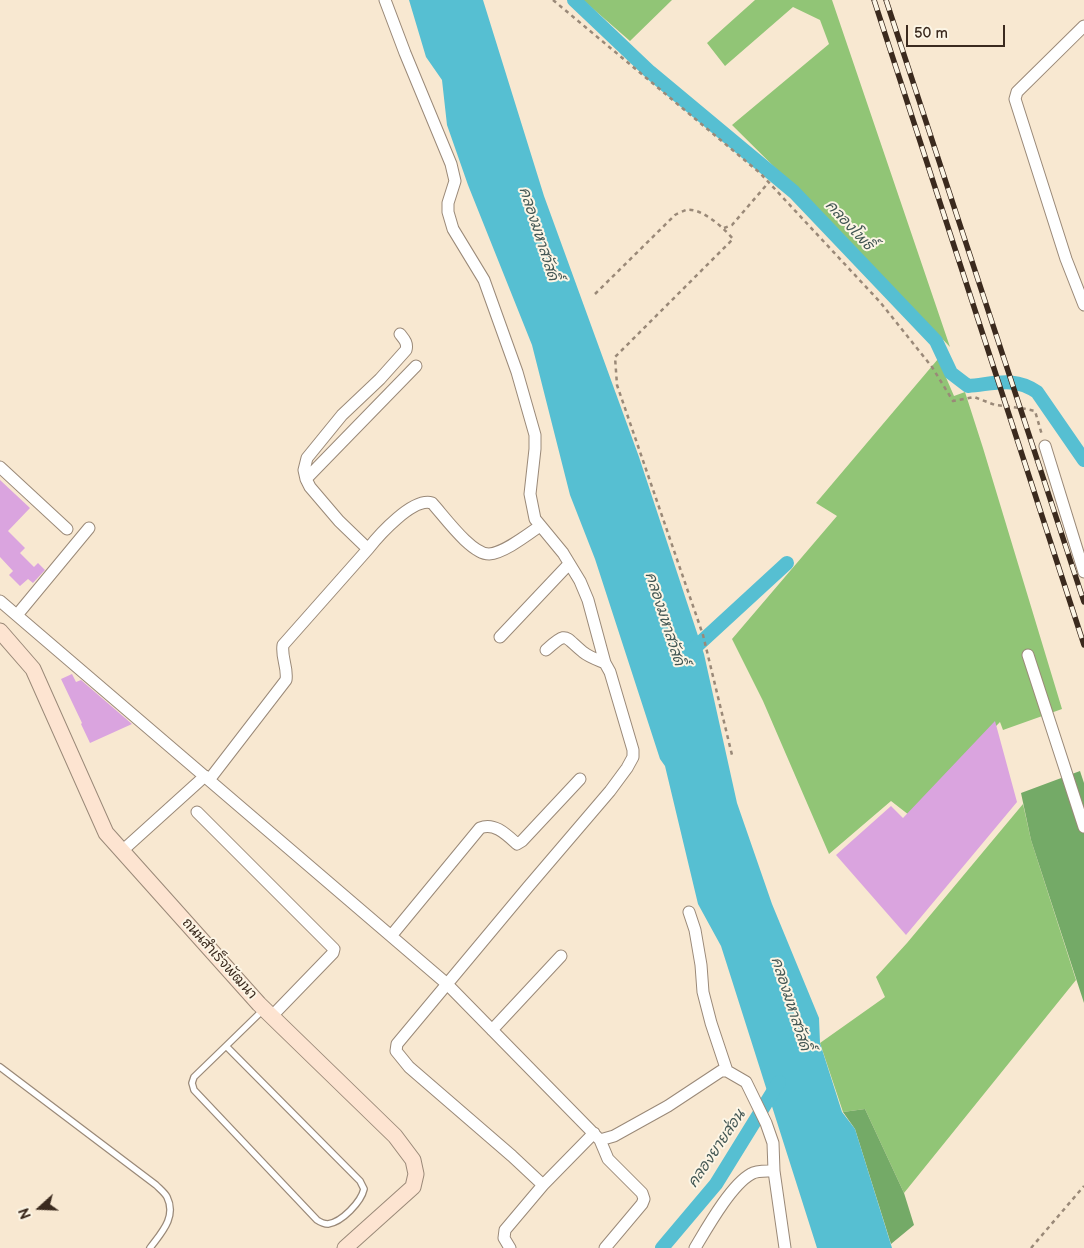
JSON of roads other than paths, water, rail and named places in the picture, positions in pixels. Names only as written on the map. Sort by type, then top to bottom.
[{"type":"street","points":[[385,0],[405,54],[452,164],[455,181],[448,203],[448,212],[453,229],[484,280],[517,372],[536,449],[530,494],[535,519],[563,553],[588,600],[605,663],[610,672],[633,750],[633,757],[628,768],[610,791],[397,1044],[396,1051],[409,1067],[543,1185]]},
{"type":"street","points":[[1084,26],[1017,92],[1015,99],[1066,258],[1084,305]]},
{"type":"street","points":[[368,549],[310,487],[304,470],[307,458],[342,415],[380,380],[406,350],[407,344],[400,334]]},
{"type":"street","points":[[306,479],[416,366]]},
{"type":"street","points":[[1045,446],[1084,572]]},
{"type":"street","points":[[0,467],[67,528]]},
{"type":"street","points":[[122,851],[207,778],[286,680],[288,670],[282,653],[282,645],[387,527],[406,512],[426,501],[432,503],[474,548],[490,554],[508,547],[540,526]]},
{"type":"street","points":[[17,615],[89,528]]},
{"type":"street","points":[[500,637],[569,564]]},
{"type":"street","points":[[0,601],[447,984],[597,1136],[608,1159],[642,1193],[644,1199],[642,1204],[605,1248]]},
{"type":"street","name":"ถนนสำเร็จพัฒนา","points":[[0,631],[33,669],[106,833],[268,1013],[395,1136],[413,1160],[416,1174],[413,1187],[344,1248]]},
{"type":"street","points":[[546,650],[565,637],[570,639],[584,653],[605,663]]},
{"type":"street","points":[[1028,654],[1084,826]]},
{"type":"street","points":[[391,936],[480,828],[486,825],[495,827],[517,844],[522,841],[580,779]]},
{"type":"street","points":[[197,812],[334,949],[333,953],[268,1013]]},
{"type":"street","points":[[689,912],[695,930],[703,992],[727,1071]]},
{"type":"street","points":[[492,1030],[561,956]]},
{"type":"street","points":[[510,1248],[504,1238],[506,1230],[543,1185],[597,1136],[614,1136],[668,1106],[720,1071],[727,1071],[746,1082],[766,1124],[772,1143],[786,1248]]},
{"type":"street","points":[[695,1248],[717,1214],[743,1180],[751,1174],[774,1166]]},
{"type":"lane","points":[[226,1046],[360,1181],[364,1189],[362,1198],[337,1222],[326,1224],[317,1220],[194,1090],[192,1083],[194,1077],[226,1046],[268,1013]]},
{"type":"lane","points":[[0,1067],[156,1185],[167,1196],[170,1212],[166,1227],[150,1248]]},
{"type":"water","name":"คลองมหาสวัสดิ์","points":[[409,0],[483,0],[544,196],[639,457],[704,654],[737,803],[772,904],[819,1018],[820,1043],[842,1112],[855,1129],[892,1248],[817,1248],[721,946],[698,904],[665,766],[660,759],[595,559],[570,495],[532,345],[468,185],[447,125],[442,80],[426,57]]},
{"type":"waterway","name":"คลองโพธิ์","points":[[574,0],[650,72],[794,192],[936,341],[951,373],[968,386],[1004,382],[1020,384],[1037,392],[1084,460]]},
{"type":"waterway","name":"คลองมหาสวัสดิ์","points":[[688,654],[787,563]]},
{"type":"waterway","name":"คลองยายส่อน","points":[[662,1248],[716,1184],[779,1082]]},
{"type":"railway","points":[[874,0],[1084,645]]},
{"type":"railway","points":[[886,0],[1084,602]]}]
